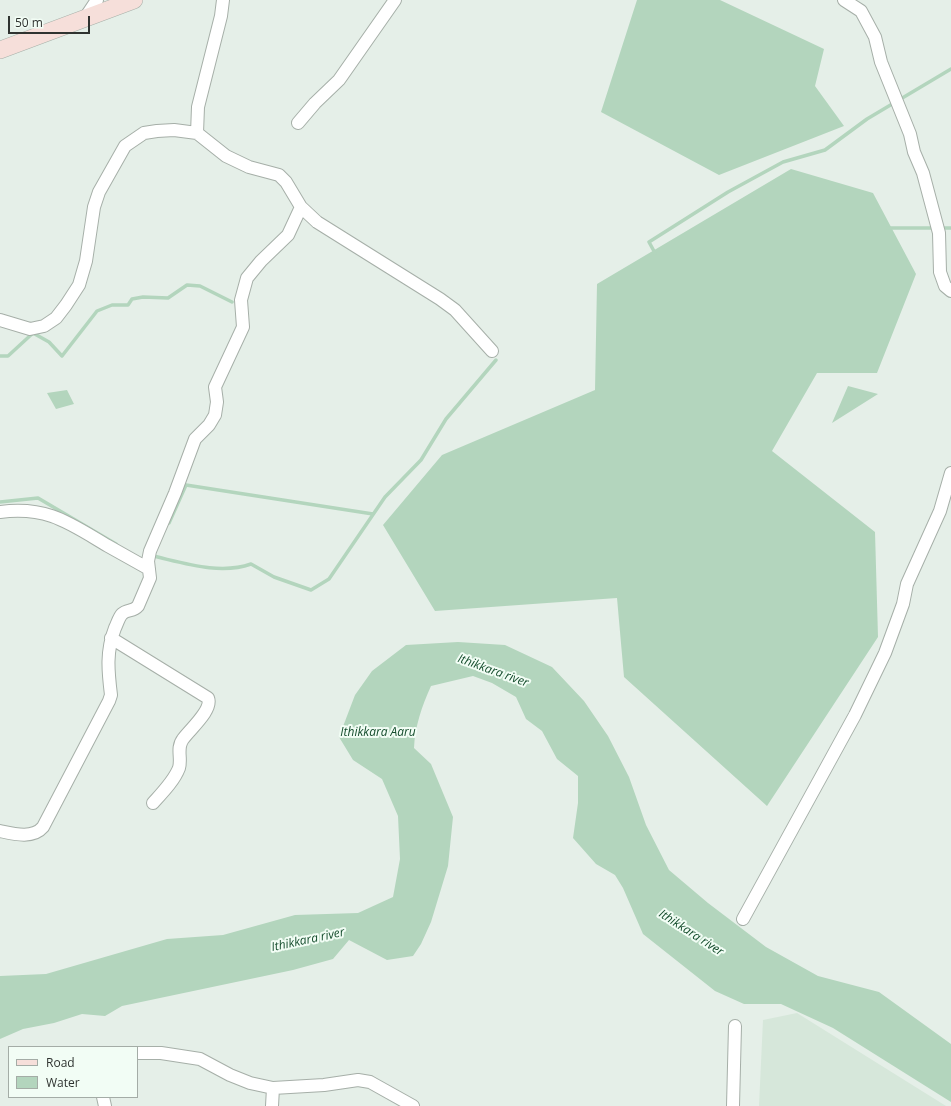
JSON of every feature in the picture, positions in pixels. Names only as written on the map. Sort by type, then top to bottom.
[{"type":"main road","points":[[0,50],[134,0]]},
{"type":"street","points":[[85,18],[97,0]]},
{"type":"street","points":[[197,133],[198,107],[221,16],[223,0]]},
{"type":"street","points":[[298,123],[315,103],[339,80],[395,0]]},
{"type":"street","points":[[844,0],[861,11],[875,37],[881,62],[910,134],[914,152],[923,173],[938,233],[940,272],[945,286],[951,291]]},
{"type":"street","points":[[0,320],[30,329],[44,326],[56,318],[79,285],[86,261],[94,207],[99,192],[125,146],[144,133],[157,130],[174,130],[197,133],[226,156],[249,167],[279,175],[286,182],[301,206],[317,222],[440,299],[455,310],[492,351]]},
{"type":"street","points":[[0,831],[32,834],[38,833],[43,827],[109,701],[111,695],[108,654],[111,638],[121,615],[135,609],[138,606],[150,578],[148,561],[150,551],[175,494],[195,440],[209,425],[215,415],[217,402],[215,387],[243,328],[241,300],[247,278],[261,261],[288,235],[301,206]]},
{"type":"street","points":[[743,919],[855,715],[885,653],[903,604],[906,584],[940,511],[951,473]]},
{"type":"street","points":[[0,512],[34,510],[53,516],[76,525],[108,546],[149,569]]},
{"type":"street","points":[[111,638],[208,698],[208,709],[180,744],[179,766],[175,776],[153,803]]},
{"type":"street","points":[[733,1106],[734,1026]]},
{"type":"street","points":[[138,1053],[161,1053],[200,1059],[230,1075],[250,1083],[273,1088],[324,1085],[358,1080],[370,1082],[413,1106]]},
{"type":"street","points":[[272,1106],[273,1088]]},
{"type":"shaded area","points":[[797,1013],[946,1106],[759,1106],[763,1020]]},
{"type":"water","points":[[637,0],[720,0],[824,49],[815,86],[844,126],[719,175],[601,112]]},
{"type":"water","points":[[791,169],[873,193],[916,274],[877,373],[817,373],[772,451],[875,532],[878,637],[767,806],[624,677],[617,598],[435,611],[383,525],[442,455],[595,390],[597,284]]},
{"type":"water","points":[[848,386],[878,394],[832,423]]},
{"type":"water","points":[[67,390],[74,404],[56,409],[47,393]]},
{"type":"water","name":"Ithikkara Aaru","points":[[458,642],[505,645],[552,667],[584,701],[608,736],[629,777],[646,825],[669,870],[708,903],[766,947],[818,976],[879,992],[951,1044],[951,1102],[833,1028],[781,1004],[744,1004],[715,991],[643,934],[623,888],[615,875],[596,864],[573,838],[578,803],[578,776],[557,759],[542,731],[526,719],[516,697],[492,683],[473,676],[431,686],[417,724],[414,748],[431,764],[453,817],[448,866],[431,922],[421,944],[413,956],[387,960],[349,940],[333,959],[293,970],[122,1006],[105,1016],[82,1014],[54,1023],[23,1029],[0,1039],[0,976],[46,974],[167,939],[223,935],[295,915],[358,913],[393,897],[400,859],[398,816],[382,779],[353,760],[339,737],[355,695],[372,671],[406,645]]},
{"type":"waterway","points":[[655,253],[649,242],[728,192],[783,162],[825,150],[867,119],[951,69]]},
{"type":"waterway","points":[[888,228],[951,228]]},
{"type":"waterway","points":[[0,356],[8,356],[33,333],[49,342],[62,356],[97,311],[112,305],[128,305],[132,299],[143,297],[168,298],[187,285],[200,286],[232,302]]},
{"type":"waterway","points":[[154,554],[153,556],[202,567],[227,568],[251,564],[274,577],[311,590],[329,579],[385,497],[421,460],[446,419],[496,360]]},
{"type":"waterway","points":[[169,523],[186,485],[373,514]]},
{"type":"waterway","points":[[0,502],[38,498],[116,544]]},
{"type":"water label","name":"Ithikkara river","points":[[493,671]]},
{"type":"water label","name":"Ithikkara river","points":[[691,933]]},
{"type":"water label","name":"Ithikkara river","points":[[308,940]]}]
